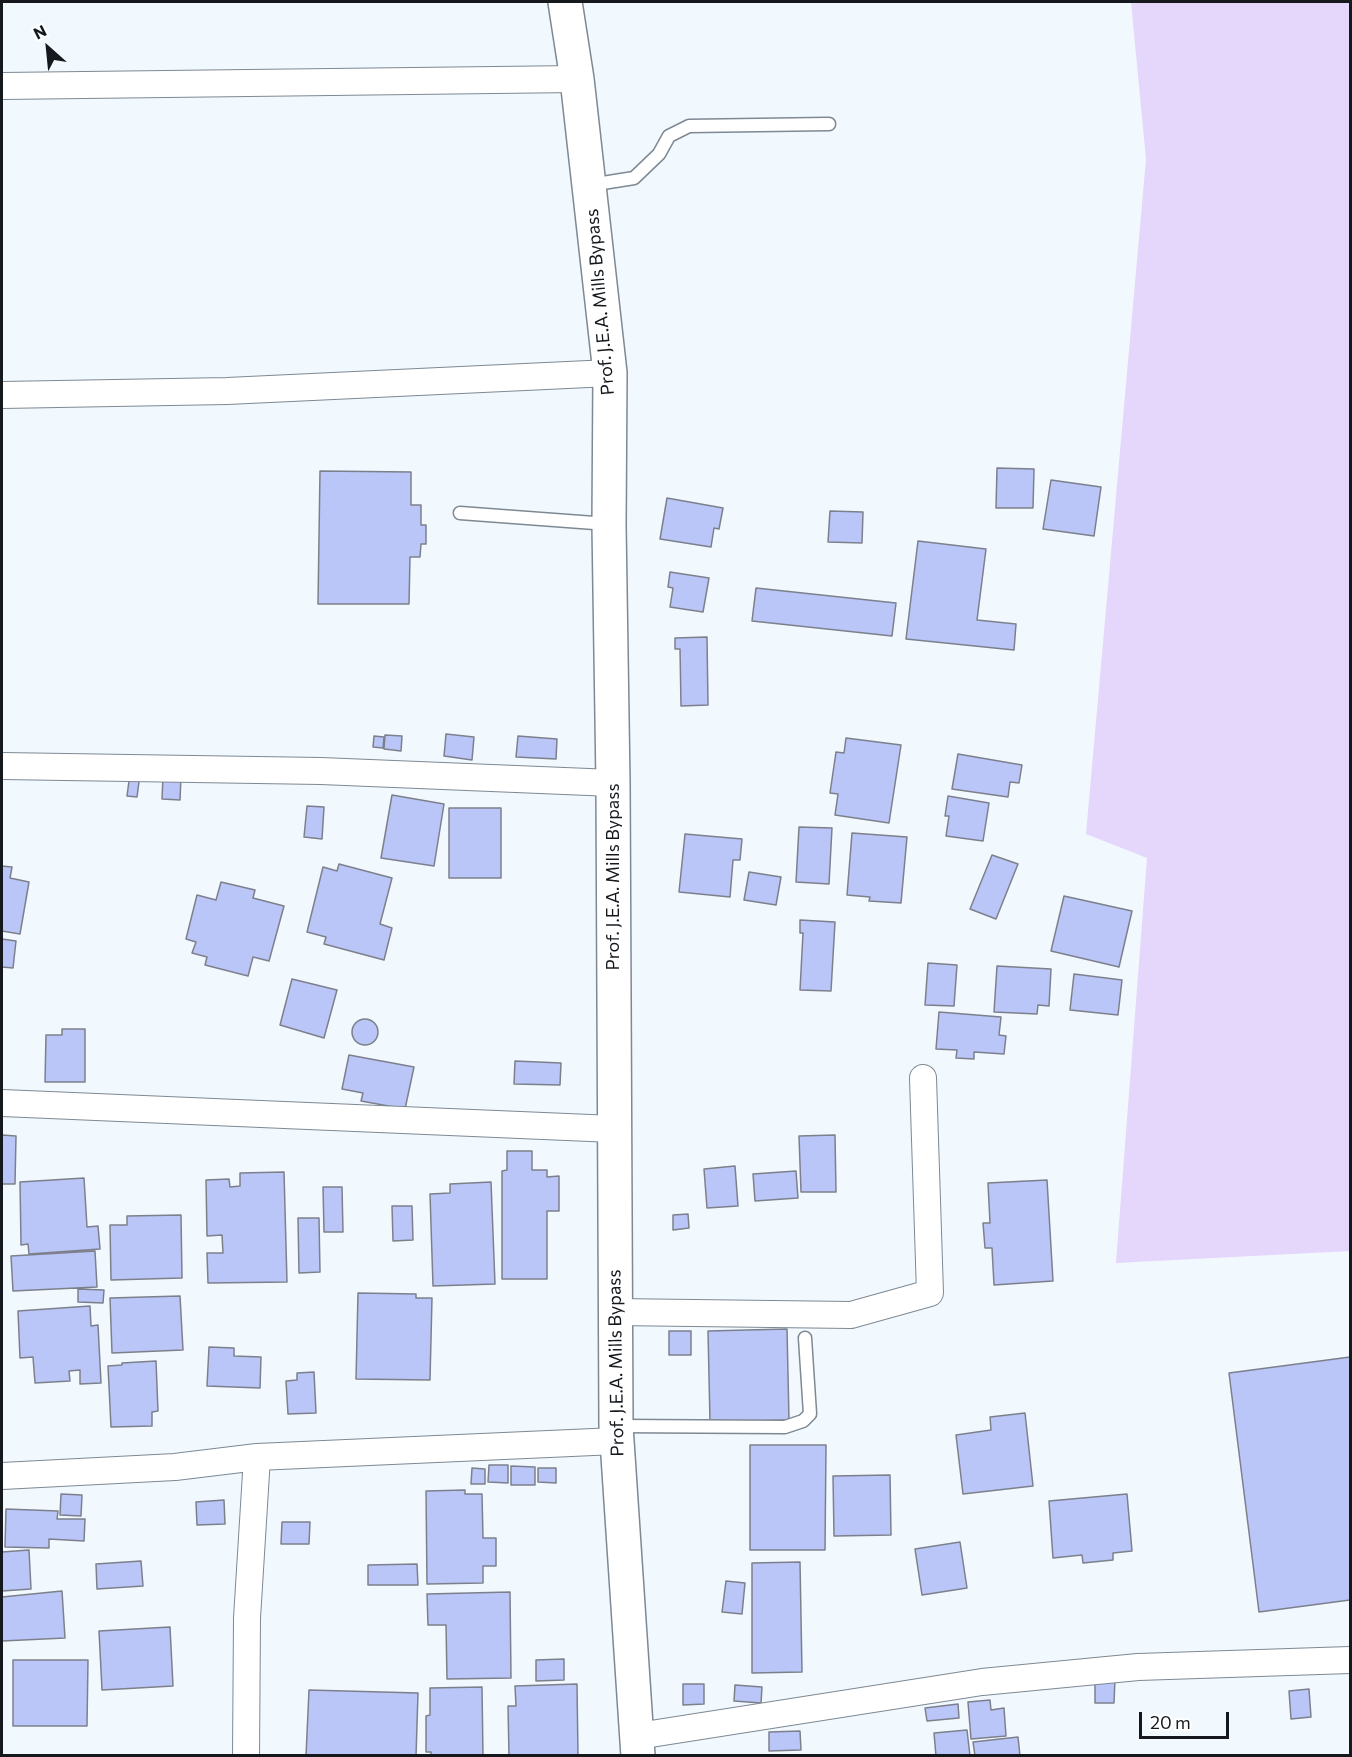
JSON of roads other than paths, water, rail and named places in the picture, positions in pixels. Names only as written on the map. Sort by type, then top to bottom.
[{"type":"street","name":"Prof. J.E.A. Mills Bypass","points":[[565,2],[577,79],[610,374],[609,525],[613,783],[616,1434],[638,1746]]},
{"type":"street","points":[[2,86],[577,79]]},
{"type":"street","points":[[2,395],[227,391],[610,374]]},
{"type":"street","points":[[2,766],[321,771],[613,783]]},
{"type":"street","points":[[615,1312],[851,1315],[930,1293],[923,1078]]},
{"type":"street","points":[[2,1103],[614,1129]]},
{"type":"street","points":[[2,1476],[175,1467],[257,1457],[616,1434]]},
{"type":"street","points":[[246,1755],[247,1618],[257,1457]]},
{"type":"street","points":[[638,1746],[982,1682],[1138,1667],[1350,1660]]},
{"type":"lane","points":[[589,186],[634,178],[659,154],[669,136],[689,126],[829,124]]},
{"type":"lane","points":[[460,513],[609,525]]},
{"type":"lane","points":[[616,1434],[785,1427],[803,1421],[810,1414],[805,1338]]}]
